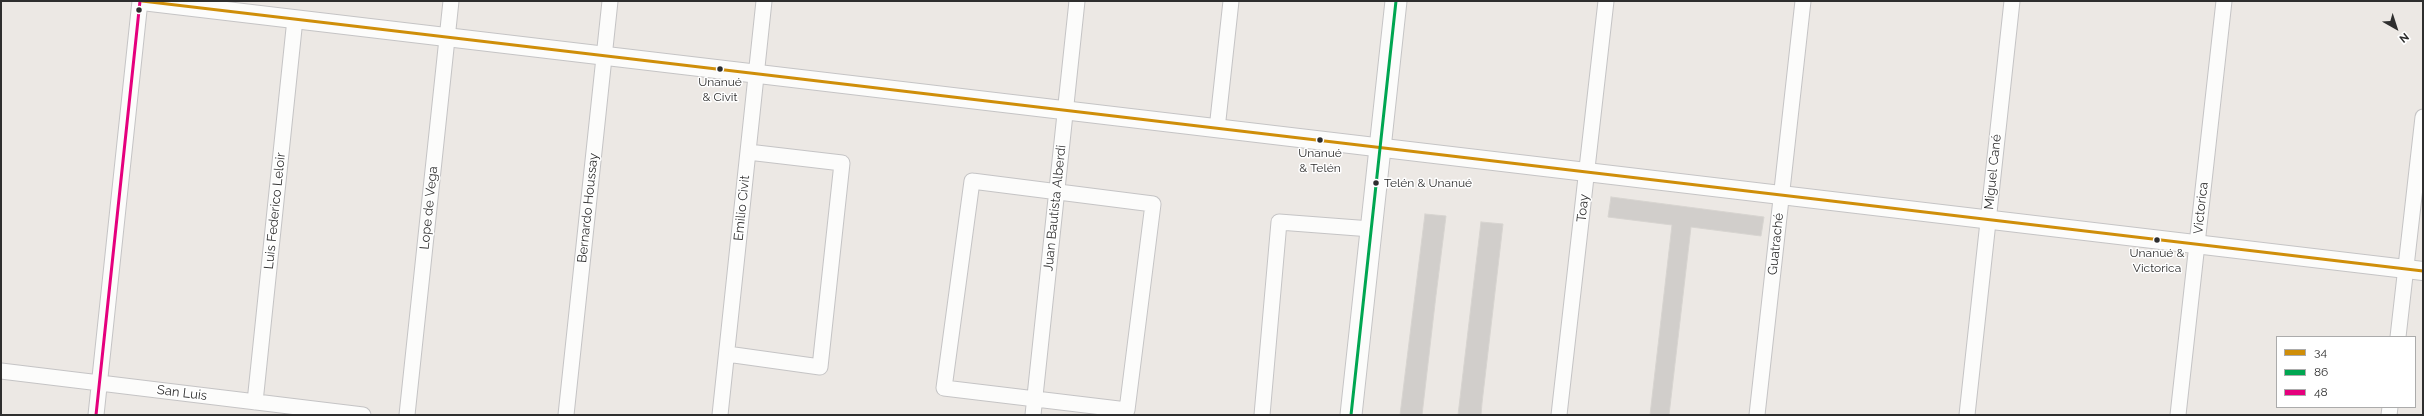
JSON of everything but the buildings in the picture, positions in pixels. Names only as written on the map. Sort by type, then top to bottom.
[{"type":"main road","points":[[1351,415],[1396,1]]},
{"type":"street","points":[[96,415],[141,1],[2414,270]]},
{"type":"street","name":"Lope de Vega","points":[[407,415],[451,1]]},
{"type":"street","name":"Bernardo Houssay","points":[[566,415],[610,1]]},
{"type":"street","name":"Emilio Civit","points":[[720,415],[764,1]]},
{"type":"street","name":"Juan Bautista Alberdi","points":[[1033,415],[1077,1]]},
{"type":"street","points":[[1217,128],[1231,1]]},
{"type":"street","name":"Toay","points":[[1560,415],[1606,1]]},
{"type":"street","name":"Guatraché","points":[[1757,415],[1803,1]]},
{"type":"street","name":"Miguel Cané","points":[[1966,415],[2012,1]]},
{"type":"street","name":"Victorica","points":[[2178,415],[2224,1]]},
{"type":"street","name":"Luis Federico Leloir","points":[[255,402],[295,19]]},
{"type":"street","points":[[2398,336],[2414,270],[2423,117]]},
{"type":"street","points":[[727,354],[820,367],[834,241],[842,163],[748,152]]},
{"type":"street","points":[[972,182],[1154,204],[1127,410],[1034,399],[944,388],[972,182]]},
{"type":"street","points":[[1262,415],[1279,222],[1371,228]]},
{"type":"street","name":"San Luis","points":[[1,372],[363,415]]},
{"type":"transit line","name":"48","points":[[96,415],[140,1]]},
{"type":"transit line","name":"34","points":[[142,1],[2423,271]]},
{"type":"transit line","name":"86","points":[[1351,415],[1396,1]]},
{"type":"place","name":"Unanué & Civit","points":[[720,69]]},
{"type":"place","name":"Unanué & Telén","points":[[1320,140]]},
{"type":"place","name":"Telén & Unanué","points":[[1376,183]]},
{"type":"place","name":"Unanué & Victorica","points":[[2157,240]]}]
